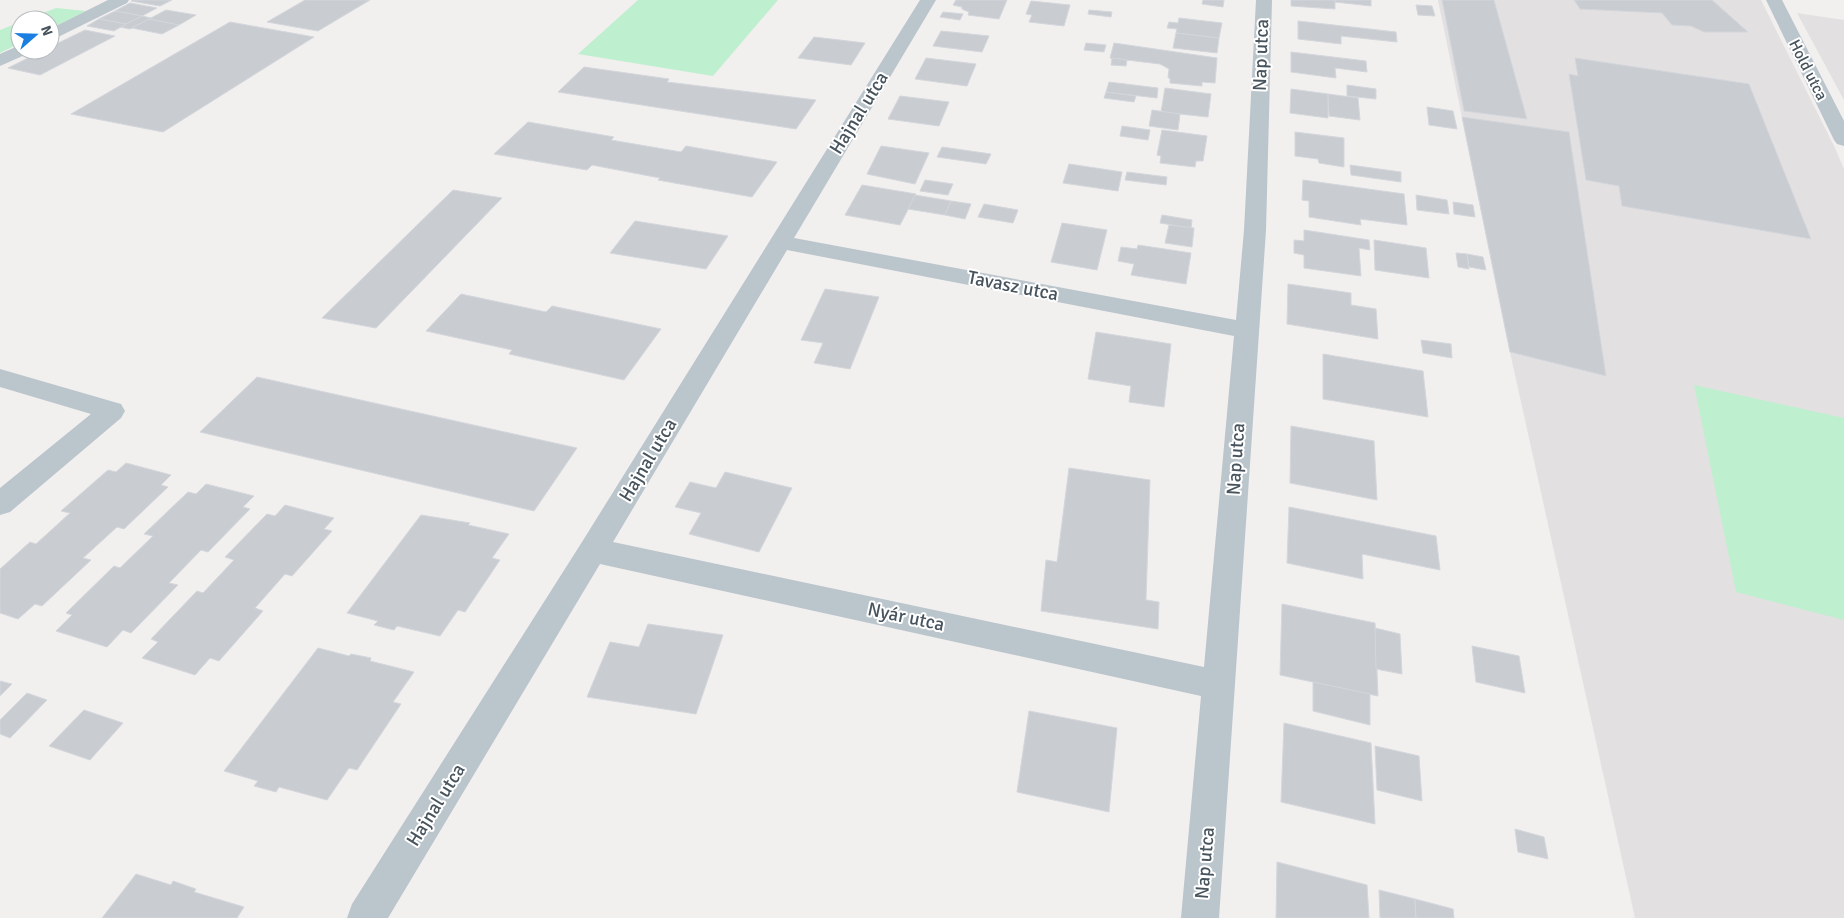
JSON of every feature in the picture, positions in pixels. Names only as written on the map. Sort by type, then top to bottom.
[{"type":"street","points":[[60,31],[121,0]]},
{"type":"street","name":"Hajnal utca","points":[[366,918],[594,550],[928,0]]},
{"type":"street","name":"Nap utca","points":[[1200,918],[1255,230],[1264,0]]},
{"type":"street","name":"Hold utca","points":[[1774,0],[1844,140]]},
{"type":"street","name":"Tavasz utca","points":[[780,242],[1246,330]]},
{"type":"street","points":[[0,378],[112,410],[0,504]]},
{"type":"street","name":"Nyár utca","points":[[594,550],[1219,685]]},
{"type":"shaded area","points":[[1438,0],[1761,0],[1834,146],[1844,169],[1844,918],[1635,918],[1510,352]]},
{"type":"shaded area","points":[[1797,13],[1844,20],[1844,100]]},
{"type":"green space","points":[[638,0],[778,0],[713,76],[578,54]]},
{"type":"green space","points":[[56,8],[86,11],[60,24],[60,10],[51,10]]},
{"type":"green space","points":[[10,26],[10,48],[0,53],[0,30]]},
{"type":"green space","points":[[1694,385],[1844,418],[1844,620],[1736,592]]},
{"type":"building","points":[[172,0],[160,6],[131,1]]},
{"type":"building","points":[[305,0],[370,0],[318,31],[267,22]]},
{"type":"building","points":[[956,0],[1007,0],[999,19],[968,15],[969,12],[962,9],[962,7],[953,5]]},
{"type":"building","points":[[1203,0],[1224,0],[1223,7],[1202,4]]},
{"type":"building","points":[[1291,0],[1335,0],[1335,9],[1291,6]]},
{"type":"building","points":[[1335,0],[1371,0],[1371,6],[1335,2]]},
{"type":"building","points":[[1442,0],[1494,0],[1527,119],[1464,111]]},
{"type":"building","points":[[1574,0],[1712,0],[1748,32],[1704,32],[1691,26],[1672,25],[1662,13],[1580,9]]},
{"type":"building","points":[[1031,1],[1070,5],[1064,26],[1029,22],[1032,15],[1026,14]]},
{"type":"building","points":[[130,3],[157,8],[142,16],[115,11]]},
{"type":"building","points":[[1416,5],[1432,6],[1435,16],[1418,15]]},
{"type":"building","points":[[166,10],[196,15],[179,25],[149,19]]},
{"type":"building","points":[[1089,10],[1112,12],[1111,17],[1088,14]]},
{"type":"building","points":[[115,11],[142,16],[126,24],[99,19]]},
{"type":"building","points":[[943,12],[963,14],[960,20],[940,17]]},
{"type":"building","points":[[142,16],[151,18],[130,29],[120,27]]},
{"type":"building","points":[[1179,18],[1222,23],[1219,38],[1176,33],[1177,29],[1167,28],[1169,22],[1178,23]]},
{"type":"building","points":[[99,19],[126,24],[114,31],[87,26]]},
{"type":"building","points":[[149,19],[179,25],[162,34],[132,28]]},
{"type":"building","points":[[1298,21],[1396,32],[1397,42],[1341,36],[1341,44],[1298,39]]},
{"type":"building","points":[[230,22],[314,37],[163,132],[71,114]]},
{"type":"building","points":[[85,30],[115,36],[40,75],[8,68],[24,60],[60,60],[60,42]]},
{"type":"building","points":[[941,31],[989,36],[982,52],[933,46]]},
{"type":"building","points":[[1176,33],[1219,38],[1217,53],[1173,48]]},
{"type":"building","points":[[814,37],[865,43],[851,65],[798,58]]},
{"type":"building","points":[[1086,43],[1106,45],[1104,52],[1084,50]]},
{"type":"building","points":[[1114,43],[1217,58],[1215,83],[1202,82],[1202,86],[1170,83],[1170,78],[1168,78],[1169,69],[1160,64],[1110,58]]},
{"type":"building","points":[[1291,52],[1366,61],[1367,72],[1335,68],[1336,78],[1291,72]]},
{"type":"building","points":[[926,58],[976,64],[967,86],[915,79]]},
{"type":"building","points":[[1112,58],[1127,60],[1126,66],[1111,65]]},
{"type":"building","points":[[1575,58],[1749,84],[1811,239],[1622,206],[1619,186],[1586,180],[1569,74],[1578,76]]},
{"type":"building","points":[[584,67],[669,79],[667,82],[816,100],[796,129],[558,92]]},
{"type":"building","points":[[1109,82],[1158,88],[1157,98],[1106,92]]},
{"type":"building","points":[[1347,85],[1376,89],[1376,99],[1347,96]]},
{"type":"building","points":[[1165,88],[1211,94],[1208,117],[1161,112]]},
{"type":"building","points":[[1291,89],[1328,94],[1328,118],[1290,113]]},
{"type":"building","points":[[1106,92],[1136,96],[1134,102],[1104,98]]},
{"type":"building","points":[[1328,94],[1358,98],[1360,120],[1329,116]]},
{"type":"building","points":[[900,96],[949,102],[939,126],[888,119]]},
{"type":"building","points":[[1427,107],[1453,111],[1457,129],[1429,125]]},
{"type":"building","points":[[1152,110],[1180,114],[1178,130],[1149,126]]},
{"type":"building","points":[[1462,117],[1569,132],[1606,376],[1510,352]]},
{"type":"building","points":[[528,122],[614,137],[611,140],[681,152],[686,146],[777,162],[752,197],[658,180],[660,178],[592,165],[587,170],[494,154]]},
{"type":"building","points":[[1122,126],[1150,130],[1148,140],[1120,136]]},
{"type":"building","points":[[1162,130],[1207,136],[1203,161],[1196,161],[1195,167],[1160,163],[1161,156],[1157,155]]},
{"type":"building","points":[[1295,132],[1344,138],[1344,167],[1319,163],[1318,159],[1295,156]]},
{"type":"building","points":[[881,146],[929,153],[915,184],[867,174]]},
{"type":"building","points":[[942,147],[991,154],[986,164],[937,157]]},
{"type":"building","points":[[1069,164],[1122,172],[1118,191],[1063,183]]},
{"type":"building","points":[[1350,165],[1401,172],[1401,182],[1351,175]]},
{"type":"building","points":[[1127,172],[1167,177],[1166,185],[1125,180]]},
{"type":"building","points":[[925,180],[953,184],[948,195],[920,191]]},
{"type":"building","points":[[1303,180],[1404,194],[1407,225],[1360,219],[1361,225],[1309,217],[1309,201],[1302,200]]},
{"type":"building","points":[[862,185],[916,194],[900,225],[845,215]]},
{"type":"building","points":[[453,190],[502,198],[376,328],[322,318]]},
{"type":"building","points":[[915,195],[951,201],[945,215],[908,209]]},
{"type":"building","points":[[1416,195],[1447,200],[1449,214],[1417,210]]},
{"type":"building","points":[[951,201],[971,204],[965,219],[945,215]]},
{"type":"building","points":[[1453,202],[1473,205],[1475,217],[1454,214]]},
{"type":"building","points":[[984,204],[1018,210],[1013,223],[978,217]]},
{"type":"building","points":[[1162,215],[1192,220],[1191,228],[1160,223]]},
{"type":"building","points":[[635,221],[728,236],[706,269],[610,253]]},
{"type":"building","points":[[1062,223],[1107,230],[1097,270],[1051,262]]},
{"type":"building","points":[[1169,225],[1194,228],[1192,247],[1165,243]]},
{"type":"building","points":[[1304,230],[1369,240],[1370,250],[1359,248],[1361,276],[1304,268],[1304,255],[1294,253],[1294,240],[1304,241]]},
{"type":"building","points":[[1374,240],[1426,248],[1429,278],[1375,270]]},
{"type":"building","points":[[1138,245],[1191,253],[1186,284],[1131,275],[1134,264],[1118,261],[1121,247],[1137,249]]},
{"type":"building","points":[[1456,253],[1467,254],[1469,269],[1458,267]]},
{"type":"building","points":[[1467,254],[1483,257],[1486,270],[1469,267]]},
{"type":"building","points":[[1288,284],[1351,293],[1351,305],[1376,309],[1378,339],[1287,324]]},
{"type":"building","points":[[825,289],[879,297],[850,369],[814,363],[823,343],[801,340]]},
{"type":"building","points":[[461,294],[546,312],[552,306],[661,329],[624,380],[509,354],[512,350],[426,331]]},
{"type":"building","points":[[1096,332],[1171,344],[1164,407],[1129,402],[1131,386],[1088,379]]},
{"type":"building","points":[[1421,340],[1451,344],[1452,358],[1423,353]]},
{"type":"building","points":[[1323,354],[1423,371],[1428,417],[1323,399]]},
{"type":"building","points":[[257,377],[577,448],[534,511],[200,432]]},
{"type":"building","points":[[1291,426],[1374,441],[1377,500],[1290,483]]},
{"type":"building","points":[[126,463],[171,475],[161,485],[168,487],[124,529],[117,527],[83,558],[91,560],[42,606],[35,604],[18,619],[0,613],[0,569],[30,542],[36,544],[70,513],[61,511],[108,470],[116,472]]},
{"type":"building","points":[[1069,468],[1150,480],[1146,600],[1159,602],[1158,629],[1041,611],[1046,560],[1057,562]]},
{"type":"building","points":[[725,472],[792,488],[759,552],[689,534],[701,513],[675,507],[690,482],[716,488]]},
{"type":"building","points":[[206,484],[254,496],[243,507],[250,509],[208,552],[201,550],[169,583],[178,585],[131,633],[123,630],[107,647],[56,631],[72,615],[66,613],[114,566],[120,568],[153,536],[144,534],[188,492],[196,494]]},
{"type":"building","points":[[285,505],[334,518],[324,529],[332,531],[292,576],[285,574],[255,608],[263,611],[219,661],[210,658],[195,675],[142,658],[158,642],[151,639],[197,591],[203,593],[234,560],[225,557],[267,514],[275,516]]},
{"type":"building","points":[[1289,507],[1436,536],[1440,570],[1362,554],[1363,579],[1287,563]]},
{"type":"building","points":[[421,515],[470,523],[468,525],[509,534],[492,558],[500,560],[465,612],[458,610],[440,636],[397,626],[394,630],[374,625],[378,621],[347,613]]},
{"type":"building","points":[[1282,604],[1375,623],[1378,696],[1280,675]]},
{"type":"building","points":[[648,624],[723,635],[696,714],[587,697],[610,642],[639,647]]},
{"type":"building","points":[[1375,628],[1400,634],[1402,674],[1376,669]]},
{"type":"building","points":[[1472,646],[1519,656],[1525,693],[1476,682]]},
{"type":"building","points":[[318,648],[349,656],[351,654],[371,658],[370,661],[414,672],[393,702],[401,704],[357,770],[349,768],[327,800],[279,787],[276,792],[254,786],[258,781],[224,771]]},
{"type":"building","points":[[0,681],[12,684],[0,696]]},
{"type":"building","points":[[1313,682],[1370,694],[1370,725],[1313,711]]},
{"type":"building","points":[[27,693],[47,700],[10,738],[0,734],[0,720]]},
{"type":"building","points":[[84,710],[123,723],[90,760],[49,746]]},
{"type":"building","points":[[1029,711],[1117,728],[1109,812],[1017,792]]},
{"type":"building","points":[[1284,723],[1371,743],[1375,824],[1281,802]]},
{"type":"building","points":[[1375,746],[1419,756],[1422,801],[1377,790]]},
{"type":"building","points":[[1515,829],[1544,837],[1548,859],[1518,852]]},
{"type":"building","points":[[1277,862],[1367,885],[1369,918],[1276,918]]},
{"type":"building","points":[[136,874],[171,885],[173,881],[196,889],[194,892],[244,907],[237,918],[102,918]]},
{"type":"building","points":[[1379,890],[1415,899],[1416,918],[1380,918]]},
{"type":"building","points":[[1415,899],[1453,909],[1454,918],[1416,918]]}]
